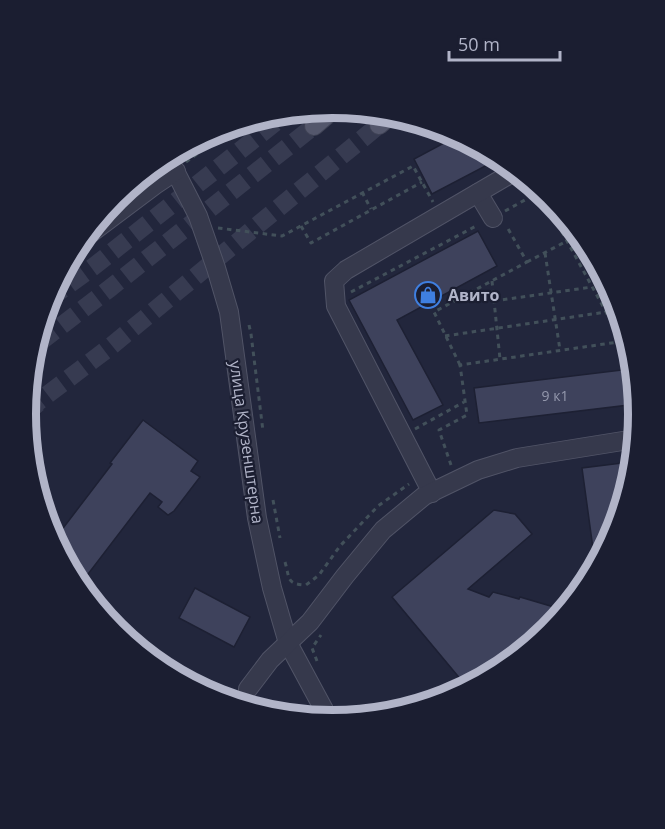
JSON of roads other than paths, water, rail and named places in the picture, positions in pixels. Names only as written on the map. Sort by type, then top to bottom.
[{"type":"main road","points":[[314,126],[323,118]]},
{"type":"street","points":[[116,213],[173,166]]},
{"type":"street","name":"улица Крузенштерна","points":[[173,166],[198,216],[229,312],[257,518],[272,588],[288,643],[324,711]]},
{"type":"street","points":[[432,493],[336,306],[333,281],[346,270],[508,175]]},
{"type":"street","points":[[478,193],[496,216]]},
{"type":"street","points":[[248,689],[270,660],[310,622],[383,530],[424,496],[478,470],[517,458],[627,441]]},
{"type":"tunnel","points":[[65,288],[273,124]]},
{"type":"tunnel","points":[[37,403],[110,347],[379,125]]},
{"type":"tunnel","points":[[46,337],[314,126]]},
{"type":"place","name":"Авито","points":[[428,295]]}]
